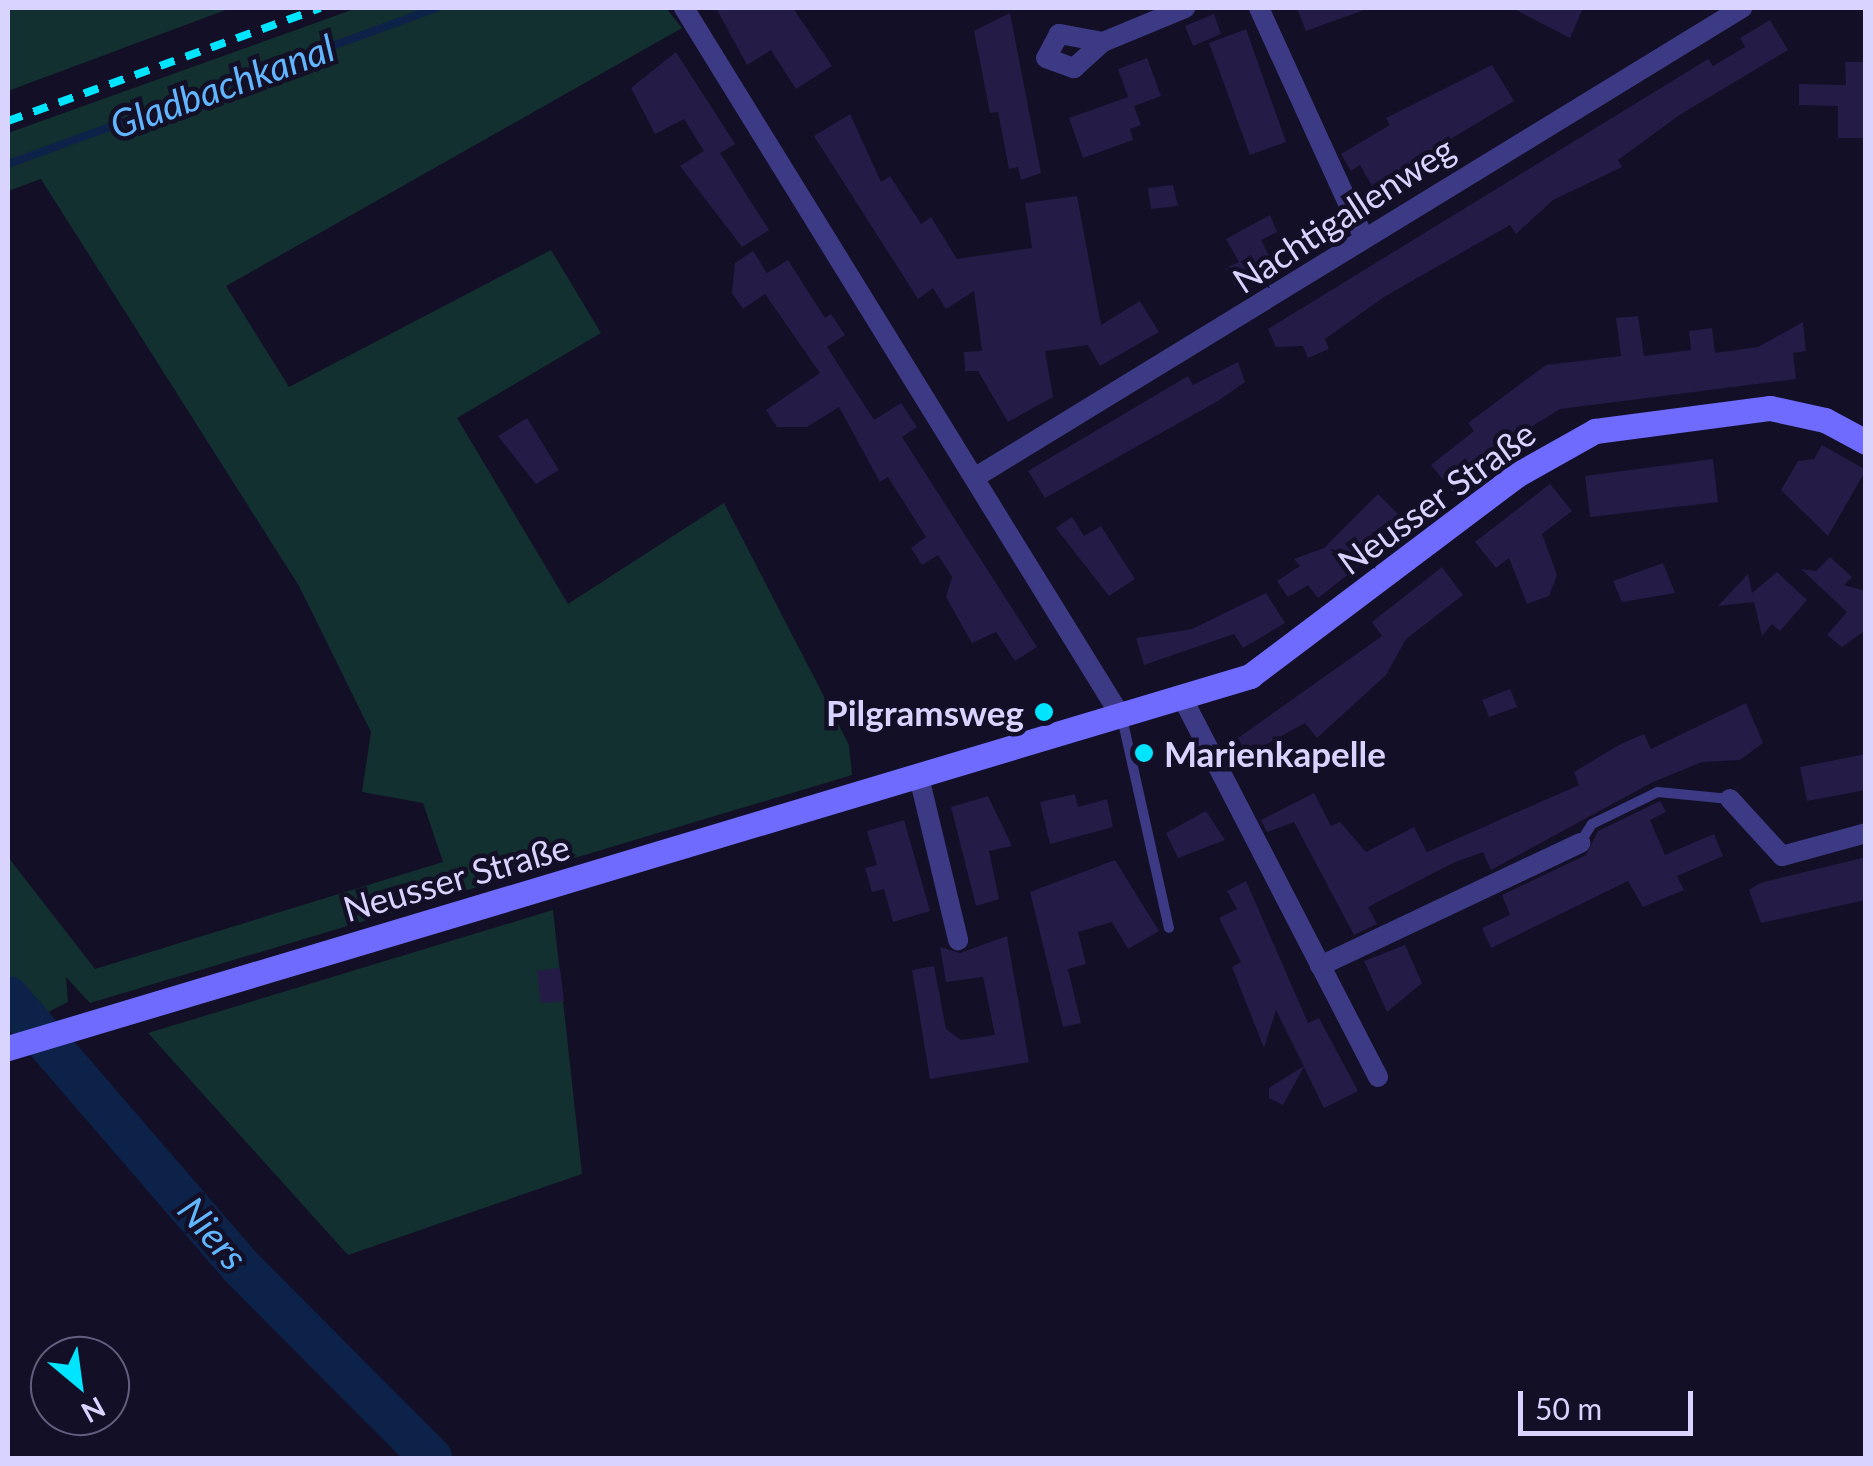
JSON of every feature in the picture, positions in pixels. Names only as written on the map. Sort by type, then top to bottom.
[{"type":"street","points":[[684,8],[979,475],[1122,718]]},
{"type":"street","points":[[1103,42],[1186,8]]},
{"type":"street","points":[[1259,8],[1364,238]]},
{"type":"street","name":"Nachtigallenweg","points":[[979,475],[1742,8]]},
{"type":"street","name":"Neusser Straße","points":[[10,1047],[1184,701],[1250,676],[1515,476],[1595,432],[1770,408],[1824,420],[1866,442]]},
{"type":"street","points":[[1184,701],[1378,1077]]},
{"type":"street","points":[[919,777],[958,940]]},
{"type":"street","points":[[1730,800],[1782,856],[1866,833]]},
{"type":"street","points":[[1320,966],[1580,843]]},
{"type":"lane","points":[[1122,718],[1169,928]]},
{"type":"lane","points":[[1580,843],[1592,824],[1658,792],[1730,800]]},
{"type":"green space","points":[[8,8],[231,8],[8,91]]},
{"type":"green space","points":[[357,8],[666,8],[682,28],[226,286],[289,387],[551,250],[601,333],[457,418],[568,604],[724,503],[849,745],[852,775],[90,1003],[66,977],[68,1002],[37,1018],[8,975],[8,857],[95,969],[443,862],[423,803],[362,792],[371,732],[299,586],[41,179],[8,191],[8,133]]},
{"type":"green space","points":[[553,910],[582,1174],[348,1255],[148,1033]]},
{"type":"building","points":[[716,8],[793,8],[832,66],[796,89],[771,50],[747,65]]},
{"type":"building","points":[[1297,8],[1363,8],[1364,10],[1306,31]]},
{"type":"building","points":[[1512,8],[1583,8],[1570,38]]},
{"type":"building","points":[[1010,13],[1041,173],[1021,180],[1018,167],[1009,169],[998,112],[990,113],[974,31]]},
{"type":"building","points":[[1214,14],[1221,34],[1193,46],[1185,26]]},
{"type":"building","points":[[1770,20],[1788,50],[1681,114],[1618,160],[1622,167],[1553,200],[1516,234],[1510,225],[1384,297],[1325,339],[1329,349],[1308,358],[1303,346],[1276,347],[1268,329],[1708,59],[1713,66],[1745,47],[1740,38]]},
{"type":"building","points":[[1246,29],[1286,142],[1250,155],[1209,43]]},
{"type":"building","points":[[676,52],[735,144],[720,153],[769,230],[742,247],[680,166],[704,151],[684,119],[655,134],[631,88]]},
{"type":"building","points":[[1147,58],[1161,96],[1134,106],[1141,125],[1130,129],[1133,140],[1083,158],[1069,118],[1128,97],[1118,69]]},
{"type":"building","points":[[1845,62],[1866,62],[1866,138],[1838,138],[1838,106],[1799,105],[1799,84],[1846,85]]},
{"type":"building","points":[[1492,65],[1514,101],[1372,186],[1360,165],[1351,171],[1341,154],[1390,125],[1386,118]]},
{"type":"building","points":[[850,114],[881,182],[890,176],[921,224],[931,217],[957,259],[1032,248],[1025,203],[1077,196],[1101,325],[1140,301],[1159,332],[1100,366],[1088,345],[1045,351],[1053,397],[1008,422],[978,371],[965,371],[964,352],[982,351],[974,291],[946,309],[933,288],[918,299],[814,136]]},
{"type":"building","points":[[1173,185],[1178,206],[1151,209],[1148,188]]},
{"type":"building","points":[[1270,215],[1277,232],[1261,240],[1274,265],[1235,286],[1226,268],[1239,262],[1226,239]]},
{"type":"building","points":[[753,251],[767,273],[788,260],[825,318],[831,314],[845,335],[827,347],[874,420],[901,403],[917,427],[902,437],[1037,647],[1015,661],[996,632],[972,643],[946,597],[952,577],[938,555],[922,565],[911,548],[926,537],[888,477],[880,482],[839,407],[807,427],[777,427],[766,410],[820,373],[765,294],[743,309],[732,293],[735,263]]},
{"type":"building","points":[[1638,316],[1644,356],[1691,350],[1689,331],[1712,328],[1715,353],[1758,347],[1803,322],[1806,351],[1793,353],[1796,379],[1560,409],[1484,456],[1490,463],[1453,492],[1431,465],[1474,431],[1468,423],[1546,365],[1621,356],[1616,318]]},
{"type":"building","points":[[1238,362],[1245,382],[1045,498],[1028,471],[1188,376],[1193,385]]},
{"type":"building","points":[[527,418],[559,470],[536,484],[498,436]]},
{"type":"building","points":[[1822,445],[1866,470],[1828,536],[1781,490],[1798,461],[1814,459]]},
{"type":"building","points":[[1713,459],[1718,502],[1590,517],[1585,476]]},
{"type":"building","points":[[1550,484],[1572,511],[1542,534],[1557,575],[1549,596],[1527,604],[1509,558],[1496,568],[1475,542]]},
{"type":"building","points":[[1378,494],[1410,526],[1318,598],[1308,585],[1288,597],[1277,581],[1300,566],[1294,559],[1324,548]]},
{"type":"building","points":[[1072,517],[1084,536],[1101,526],[1135,579],[1109,596],[1056,528]]},
{"type":"building","points":[[1830,557],[1852,577],[1844,585],[1866,591],[1866,630],[1842,647],[1827,635],[1847,612],[1801,569],[1816,571]]},
{"type":"building","points":[[1663,563],[1675,593],[1622,602],[1613,581]]},
{"type":"building","points":[[1442,567],[1463,595],[1406,639],[1386,675],[1317,738],[1305,723],[1247,755],[1238,738],[1382,636],[1372,622]]},
{"type":"building","points":[[1777,572],[1807,600],[1780,631],[1772,624],[1762,636],[1754,602],[1718,606],[1748,574],[1752,593]]},
{"type":"building","points":[[1266,593],[1285,623],[1243,648],[1234,634],[1144,665],[1136,638],[1192,629]]},
{"type":"building","points":[[1510,689],[1517,707],[1489,717],[1482,700]]},
{"type":"building","points":[[1746,703],[1763,743],[1740,760],[1702,762],[1653,782],[1491,870],[1483,852],[1453,863],[1368,907],[1377,924],[1354,935],[1294,822],[1267,832],[1261,820],[1314,793],[1331,826],[1340,822],[1366,852],[1414,827],[1427,852],[1579,785],[1574,772],[1619,745],[1644,734],[1651,749]]},
{"type":"building","points":[[1866,754],[1866,790],[1807,801],[1800,767]]},
{"type":"building","points":[[1075,794],[1078,807],[1107,799],[1113,827],[1050,844],[1040,802]]},
{"type":"building","points":[[988,796],[1012,846],[989,851],[999,899],[976,906],[951,807]]},
{"type":"building","points":[[1660,801],[1666,812],[1650,820],[1665,855],[1714,834],[1723,856],[1677,876],[1684,890],[1643,907],[1628,881],[1491,948],[1482,928],[1510,915],[1502,895],[1586,855],[1598,831]]},
{"type":"building","points":[[1206,811],[1225,840],[1178,858],[1166,833]]},
{"type":"building","points":[[904,820],[930,911],[893,922],[884,889],[872,892],[865,868],[877,865],[867,831]]},
{"type":"building","points":[[1866,857],[1866,900],[1761,923],[1749,890],[1760,883]]},
{"type":"building","points":[[1115,860],[1159,931],[1128,949],[1112,922],[1078,932],[1086,964],[1068,969],[1081,1023],[1063,1027],[1030,892]]},
{"type":"building","points":[[1246,881],[1308,1023],[1319,1018],[1358,1091],[1324,1108],[1304,1067],[1283,1105],[1269,1098],[1269,1088],[1304,1066],[1276,1010],[1264,1048],[1232,967],[1241,962],[1219,918],[1237,909],[1227,891]]},
{"type":"building","points":[[1007,936],[1029,1062],[930,1079],[912,970],[934,966],[946,1029],[961,1040],[995,1035],[983,977],[946,982],[940,947],[960,953]]},
{"type":"building","points":[[1405,945],[1422,983],[1387,1012],[1364,961]]},
{"type":"building","points":[[560,968],[564,1001],[541,1003],[537,971]]},
{"type":"waterway","name":"Gladbachkanal","points":[[8,164],[437,8]]},
{"type":"waterway","name":"Niers","points":[[8,997],[240,1266],[431,1458]]},
{"type":"railway","points":[[8,121],[320,8]]},
{"type":"place","name":"Pilgramsweg","points":[[1044,712]]},
{"type":"place","name":"Marienkapelle","points":[[1144,753]]}]
